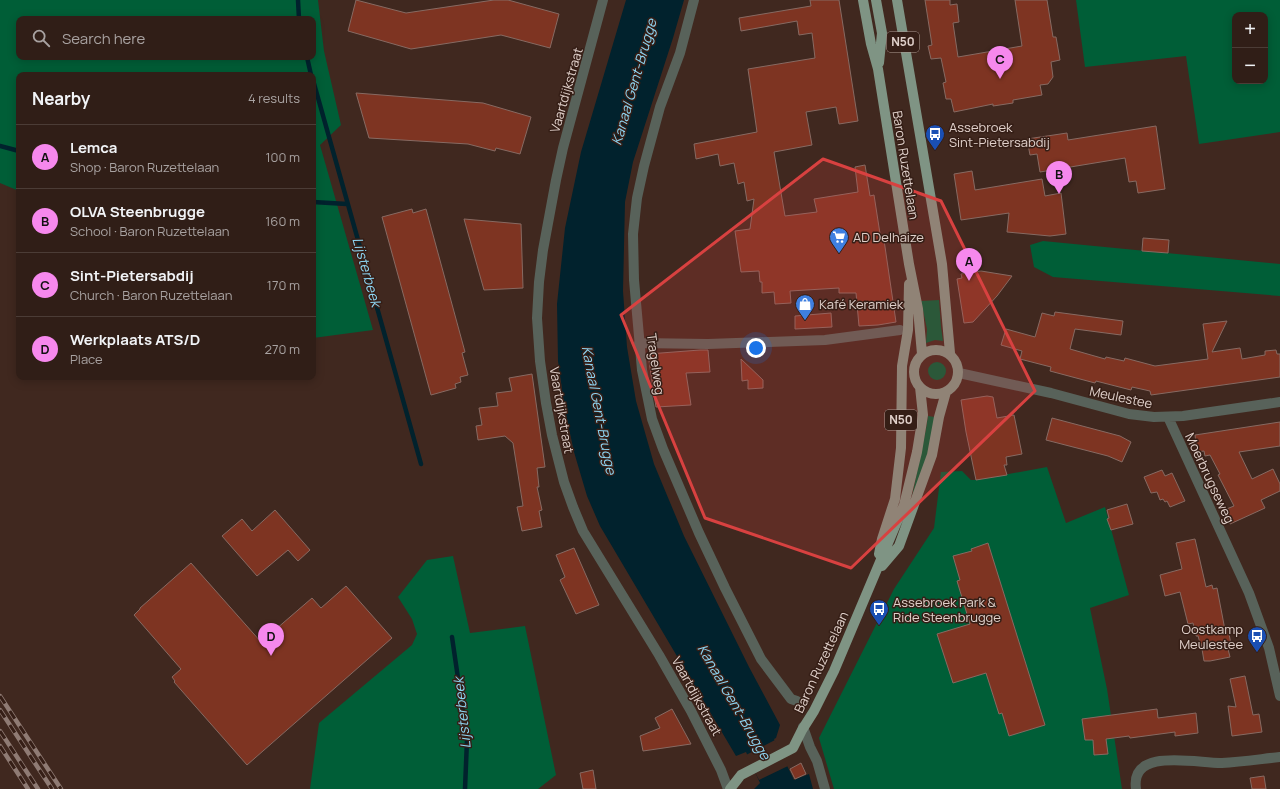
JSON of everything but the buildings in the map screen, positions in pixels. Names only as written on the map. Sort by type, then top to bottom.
[{"type":"main road","name":"Baron Ruzettelaan","points":[[864,0],[871,44],[878,69],[909,264],[918,309],[922,354]]},
{"type":"main road","name":"Baron Ruzettelaan","points":[[876,0],[882,33],[878,69]]},
{"type":"main road","name":"Baron Ruzettelaan","points":[[897,0],[942,264],[950,353]]},
{"type":"main road","name":"Baron Ruzettelaan","points":[[876,574],[882,539],[895,499],[901,448],[902,366],[908,330],[909,264]]},
{"type":"main road","points":[[922,354],[931,349],[941,349],[950,353]]},
{"type":"main road","name":"N50","points":[[946,392],[952,388],[957,381],[959,373],[955,359],[950,353]]},
{"type":"main road","name":"N50","points":[[920,387],[915,379],[914,370],[916,361],[922,354]]},
{"type":"main road","name":"Baron Ruzettelaan","points":[[729,789],[741,776],[753,768],[793,748],[803,727],[814,711],[830,678],[876,574],[904,505],[917,452],[923,415],[920,387]]},
{"type":"main road","points":[[920,387],[927,392],[936,394],[946,392]]},
{"type":"main road","name":"Baron Ruzettelaan","points":[[876,574],[899,546],[932,455],[939,416],[946,392]]},
{"type":"street","name":"Vaartdijkstraat","points":[[603,0],[562,154],[543,250],[537,318],[540,361],[546,403],[564,482],[572,507],[583,531],[659,655],[691,711],[729,789]]},
{"type":"street","name":"Tragelweg","points":[[694,0],[680,53],[660,107],[637,198],[633,234],[634,280],[643,377],[652,419],[663,450],[725,588],[761,659],[791,699],[797,701]]},
{"type":"street","points":[[639,343],[708,344],[825,340],[900,330]]},
{"type":"street","name":"Meulestee","points":[[959,373],[1051,393],[1129,414],[1154,417],[1183,416],[1280,402]]},
{"type":"street","name":"Moerbrugseweg","points":[[1168,417],[1249,592],[1269,648],[1280,696]]},
{"type":"street","points":[[803,727],[817,761],[825,789]]},
{"type":"street","points":[[1136,789],[1136,776],[1144,766],[1153,762],[1178,759],[1209,763],[1224,763],[1280,757]]},
{"type":"highlighted area","points":[[823,159],[941,201],[1035,391],[851,568],[705,518],[621,315]]},
{"type":"green space","points":[[0,0],[318,0],[324,51],[341,125],[320,145],[373,330],[316,338],[316,72],[16,72],[16,190],[0,183]]},
{"type":"green space","points":[[1076,0],[1280,0],[1280,132],[1199,144],[1186,56],[1085,67]]},
{"type":"green space","points":[[1043,241],[1280,264],[1280,296],[1053,277],[1034,267],[1030,245]]},
{"type":"green space","points":[[939,300],[943,341],[935,340],[926,343],[927,329],[921,301]]},
{"type":"green space","points":[[933,362],[941,362],[946,367],[944,378],[941,380],[933,380],[928,375],[928,367]]},
{"type":"green space","points":[[928,416],[935,417],[928,453],[910,506],[926,429]]},
{"type":"green space","points":[[1047,467],[1066,523],[1105,507],[1129,595],[1090,608],[1107,689],[1122,789],[834,789],[819,738],[894,589],[934,528],[941,472],[962,471],[971,480],[976,480]]},
{"type":"green space","points":[[453,556],[470,633],[525,626],[556,775],[538,789],[310,789],[319,723],[412,645],[417,634],[412,619],[398,597],[427,560]]},
{"type":"water","name":"Kanaal Gent-Brugge","points":[[626,0],[684,0],[633,162],[625,202],[623,291],[627,347],[636,401],[654,464],[684,536],[749,667],[780,725],[776,738],[774,739],[794,780],[809,774],[813,789],[754,789],[760,783],[746,752],[736,756],[600,526],[587,496],[574,452],[565,410],[558,361],[557,304],[565,228],[581,152]]},
{"type":"pier","points":[[775,740],[788,766],[759,780],[746,755]]},
{"type":"waterway","name":"Lijsterbeek","points":[[298,0],[299,16]]},
{"type":"waterway","name":"Lijsterbeek","points":[[308,60],[310,72]]},
{"type":"waterway","name":"Lijsterbeek","points":[[316,91],[421,464]]},
{"type":"waterway","points":[[0,146],[16,150]]},
{"type":"waterway","points":[[316,202],[347,204]]},
{"type":"waterway","name":"Lijsterbeek","points":[[452,637],[467,740],[465,789]]},
{"type":"railway","points":[[0,696],[61,789]]},
{"type":"railway","points":[[0,710],[52,789]]},
{"type":"railway","points":[[0,731],[38,789]]},
{"type":"railway","points":[[0,746],[28,789]]},
{"type":"place","name":"Sint-Pietersabdij","points":[[1000,79]]},
{"type":"place","name":"Assebroek Sint-Pietersabdij","points":[[935,151]]},
{"type":"place","name":"OLVA Steenbrugge","points":[[1059,194]]},
{"type":"place","name":"AD Delhaize","points":[[839,254]]},
{"type":"place","name":"Lemca","points":[[969,281]]},
{"type":"place","name":"Kafé Keramiek","points":[[805,321]]},
{"type":"place","name":"Assebroek Park & Ride Steenbrugge","points":[[879,626]]},
{"type":"place","name":"Oostkamp Meulestee","points":[[1257,653]]},
{"type":"place","name":"Werkplaats ATS/D","points":[[271,656]]}]
